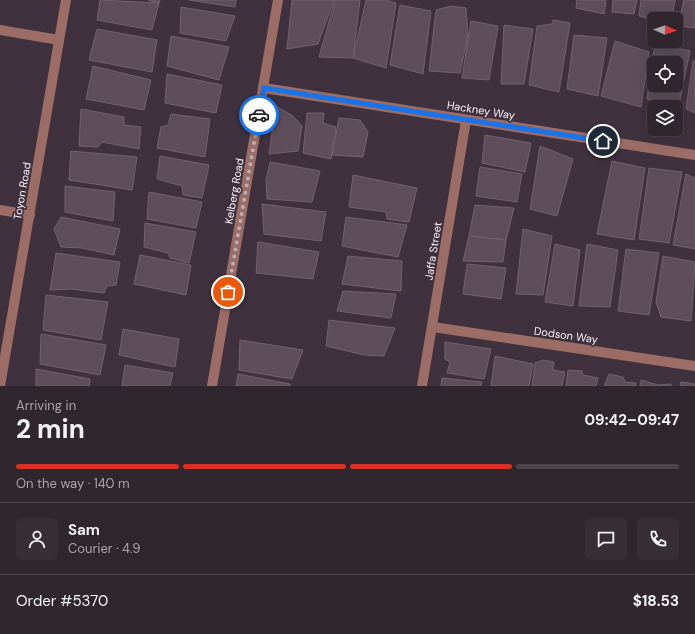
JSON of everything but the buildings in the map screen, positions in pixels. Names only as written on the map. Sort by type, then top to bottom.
[{"type":"street","name":"Toyon Road","points":[[0,386],[66,0]]},
{"type":"street","name":"Kelberg Road","points":[[212,386],[278,0]]},
{"type":"street","points":[[0,30],[59,40]]},
{"type":"street","name":"Hackney Way","points":[[264,88],[695,155]]},
{"type":"street","name":"Jaffa Street","points":[[422,386],[433,327],[466,120]]},
{"type":"street","points":[[0,210],[30,215]]},
{"type":"street","name":"Dodson Way","points":[[433,327],[695,366]]},
{"type":"way so far","points":[[228,292],[259,115]]},
{"type":"route","points":[[259,115],[264,88],[603,141]]}]
